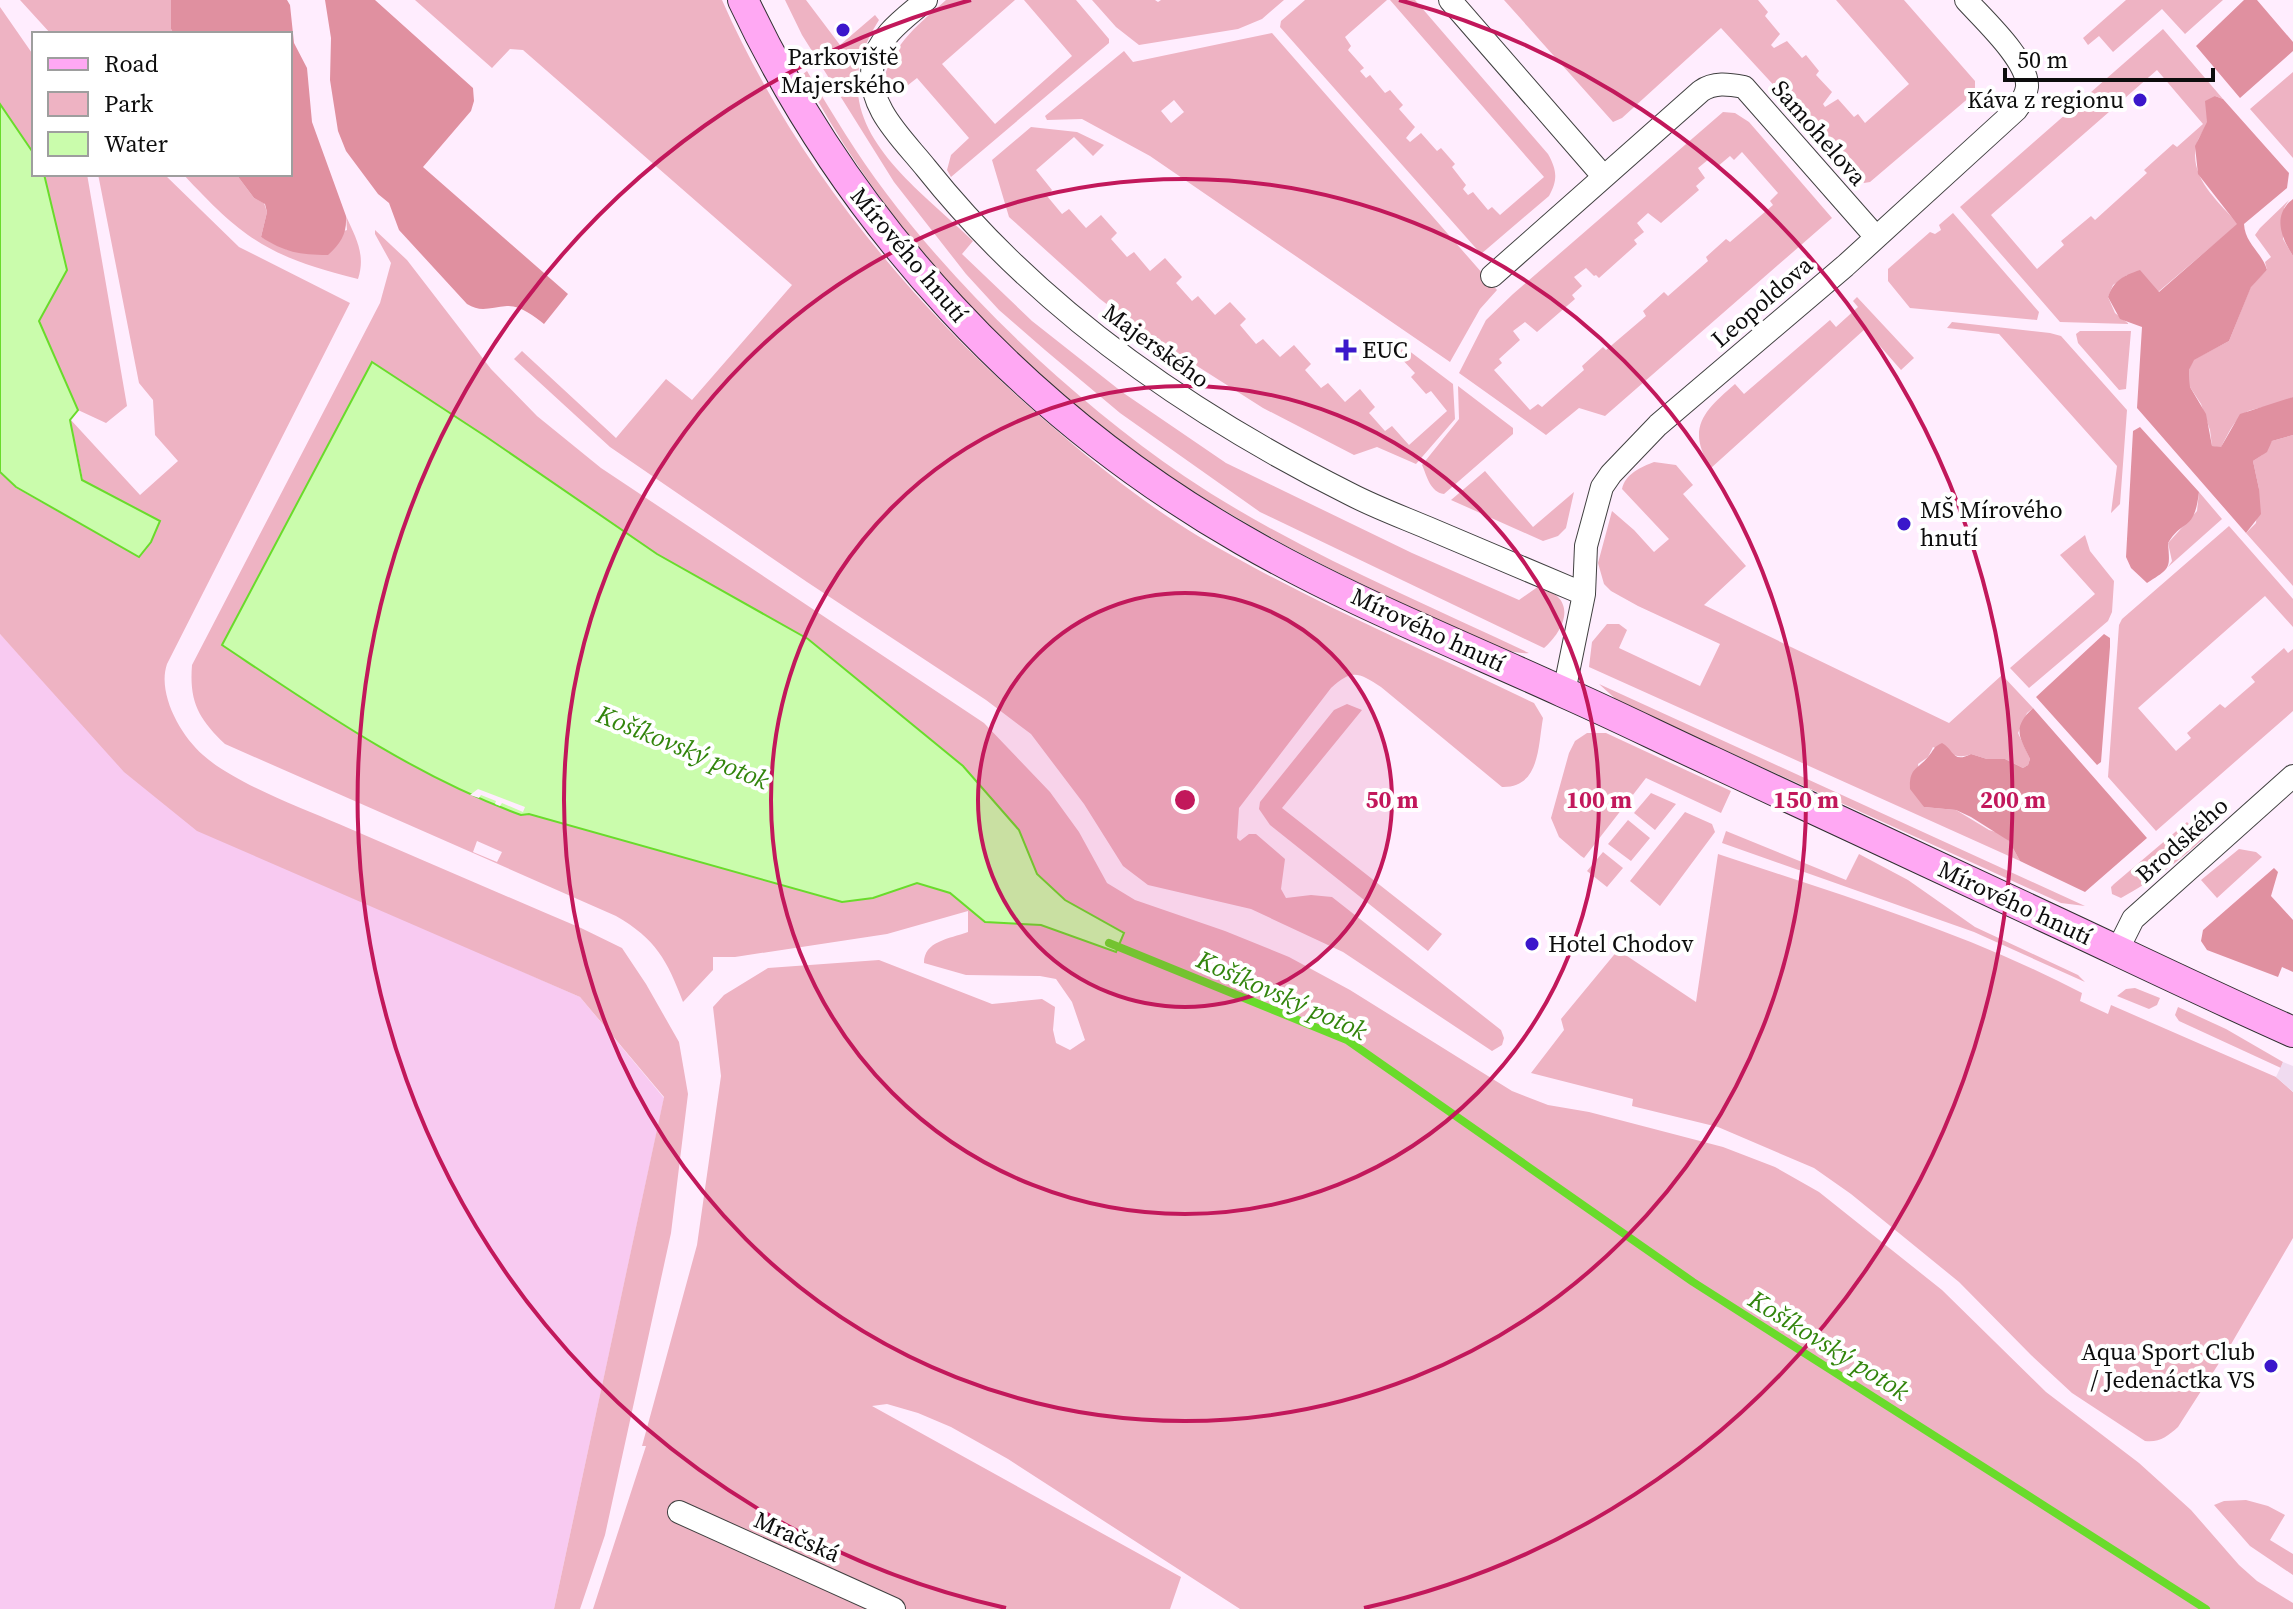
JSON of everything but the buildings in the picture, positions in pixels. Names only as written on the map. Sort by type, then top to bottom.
[{"type":"main road","name":"Mírového hnutí","points":[[743,0],[805,119],[905,257],[952,311],[1005,363],[1098,443],[1172,496],[1244,541],[1398,619],[1564,692],[2293,1032]]},
{"type":"street","name":"Majerského","points":[[926,0],[888,33],[880,46],[873,64],[876,100],[886,118],[943,190],[994,246],[1048,298],[1148,375],[1247,440],[1352,496],[1584,594]]},
{"type":"street","points":[[1450,0],[1604,177]]},
{"type":"street","name":"Leopoldova","points":[[1564,692],[1584,594],[1586,546],[1602,487],[1611,474],[1658,425],[1876,237],[2016,110],[2025,98],[2028,85],[2017,58],[1966,0]]},
{"type":"street","name":"Samohelova","points":[[1492,276],[1701,91],[1719,84],[1744,87],[1876,237]]},
{"type":"street","name":"Brodského","points":[[2117,951],[2133,919],[2293,776]]},
{"type":"street","name":"Mračská","points":[[679,1512],[894,1609]]},
{"type":"shaded area","points":[[171,0],[287,0],[294,43],[307,68],[312,122],[346,216],[342,238],[328,255],[293,252],[261,237],[267,212],[265,204],[254,198],[238,176],[292,176],[292,32],[173,32]]},
{"type":"shaded area","points":[[325,0],[375,0],[473,88],[471,111],[423,167],[568,294],[544,324],[517,307],[482,309],[467,304],[399,230],[389,203],[378,194],[346,151],[338,131],[330,80],[331,38]]},
{"type":"shaded area","points":[[2244,0],[2257,0],[2293,42],[2293,51],[2240,98],[2196,46]]},
{"type":"shaded area","points":[[2215,96],[2223,99],[2289,173],[2287,188],[2244,224],[2247,237],[2267,270],[2251,287],[2229,341],[2194,360],[2189,370],[2190,387],[2206,414],[2212,446],[2221,447],[2240,414],[2293,397],[2293,435],[2272,441],[2267,452],[2253,461],[2261,514],[2246,533],[2137,408],[2142,327],[2120,319],[2108,297],[2120,279],[2140,270],[2159,292],[2237,224],[2198,174],[2195,146],[2207,122],[2205,101]]},
{"type":"shaded area","points":[[2293,199],[2293,256],[2282,234],[2281,219],[2286,205]]},
{"type":"shaded area","points":[[2140,427],[2199,492],[2191,519],[2168,543],[2167,567],[2147,583],[2131,568],[2126,557],[2133,431]]},
{"type":"shaded area","points":[[0,634],[55,693],[408,921],[580,997],[664,1098],[554,1609],[0,1609]]},
{"type":"shaded area","points":[[2104,634],[2110,638],[2110,647],[2101,762],[2097,765],[2036,697]]},
{"type":"shaded area","points":[[2033,708],[2147,838],[2085,892],[2020,861],[2009,841],[1971,817],[1956,810],[1924,807],[1910,789],[1914,770],[1942,743],[1960,757],[1971,754],[1987,759],[2005,759],[2023,768],[2028,765],[2030,759],[2020,727]]},
{"type":"shaded area","points":[[2274,868],[2278,872],[2271,896],[2293,920],[2293,972],[2282,967],[2278,977],[2207,950],[2201,941],[2203,930]]},
{"type":"shaded area","points":[[2283,1062],[2293,1066],[2293,1092],[2276,1077]]},
{"type":"green space","points":[[20,0],[171,0],[173,32],[49,32]]},
{"type":"green space","points":[[415,0],[722,0],[752,62],[825,181],[912,291],[1010,390],[1111,476],[1198,536],[1322,603],[1534,703],[1543,718],[1535,763],[1524,781],[1502,787],[1381,687],[1361,676],[1350,675],[1331,688],[1239,808],[1237,838],[1240,841],[1249,834],[1256,834],[1285,859],[1281,889],[1286,898],[1311,895],[1332,897],[1501,1030],[1504,1038],[1502,1045],[1492,1051],[1343,952],[1251,909],[1148,885],[1123,866],[1084,804],[1031,734],[986,700],[610,447],[514,359],[522,351],[616,438],[666,379],[692,400],[792,285],[523,50],[510,49],[492,68]]},
{"type":"green space","points":[[785,0],[806,0],[840,45],[875,15],[879,20],[862,55],[858,88],[863,117],[898,170],[973,241],[962,254],[1032,321],[1122,392],[1226,463],[1412,553],[1519,600],[1539,586],[1553,593],[1564,609],[1562,624],[1554,637],[1544,648],[1260,512],[1120,413],[999,310],[966,274],[894,182],[802,35]]},
{"type":"green space","points":[[946,0],[1015,0],[942,64],[995,124],[1072,56],[1024,0],[1076,0],[1109,39],[1109,43],[951,177],[947,170],[951,155],[969,138],[917,78],[898,93],[889,90],[884,78],[901,44]]},
{"type":"green space","points":[[1092,0],[1284,0],[1262,19],[1238,29],[1139,45],[1116,27]]},
{"type":"green space","points":[[1305,0],[1387,0],[1345,37],[1351,46],[1348,50],[1364,68],[1360,71],[1366,78],[1370,75],[1385,93],[1390,90],[1403,105],[1399,109],[1415,127],[1406,138],[1410,142],[1421,133],[1437,151],[1441,148],[1455,164],[1452,167],[1466,185],[1463,189],[1468,195],[1473,192],[1488,210],[1492,207],[1500,215],[1544,177],[1390,0],[1415,0],[1548,154],[1555,175],[1549,196],[1481,254],[1280,27],[1281,21]]},
{"type":"green space","points":[[1504,0],[1758,0],[1768,12],[1765,16],[1780,34],[1771,45],[1774,48],[1787,41],[1802,58],[1806,55],[1819,71],[1816,75],[1832,92],[1823,104],[1825,107],[1838,99],[1854,117],[1858,114],[1865,123],[1909,84],[1836,0],[1904,0],[1975,81],[1975,88],[1971,96],[1870,182],[1864,183],[1721,28],[1622,118],[1613,122]]},
{"type":"green space","points":[[2126,0],[2223,0],[2185,34],[2162,9],[2113,52],[2099,36],[2088,45],[2083,38]]},
{"type":"green space","points":[[0,7],[32,53],[32,151],[0,104]]},
{"type":"green space","points":[[2163,29],[2223,99],[2215,96],[2197,143],[2196,166],[2206,187],[2238,224],[2158,292],[2127,275],[2113,285],[2108,297],[2115,313],[2129,324],[2060,322],[1960,207]],"holes":[[[2157,70],[2203,124],[2177,147],[2173,144],[2144,170],[2147,173],[2095,220],[2091,216],[2061,241],[2064,245],[2037,269],[1991,215]]]},
{"type":"green space","points":[[1272,33],[1497,290],[1480,309],[1450,362],[1150,156],[1082,119],[1047,120],[1045,116],[1124,51],[1133,62]],"holes":[[[1174,100],[1184,112],[1171,123],[1161,111]]]},
{"type":"green space","points":[[807,71],[865,164],[917,233],[1024,346],[1103,415],[1184,476],[1267,526],[1353,571],[1529,653],[1503,649],[1468,635],[1297,552],[1169,475],[1105,429],[988,324],[935,266],[886,205],[842,141],[803,74]]},
{"type":"green space","points":[[2293,72],[2293,158],[2250,109]]},
{"type":"green space","points":[[1723,112],[1735,113],[1749,122],[1832,218],[1605,416],[1579,408],[1546,435],[1459,373],[1486,320]],"holes":[[[1742,152],[1778,193],[1770,201],[1773,205],[1730,242],[1726,239],[1706,257],[1708,261],[1668,296],[1664,292],[1643,311],[1646,316],[1606,350],[1603,347],[1582,366],[1584,370],[1542,407],[1538,404],[1530,410],[1494,370],[1502,363],[1499,359],[1520,340],[1513,331],[1525,322],[1537,332],[1575,299],[1572,295],[1582,286],[1574,277],[1586,268],[1599,278],[1637,244],[1634,240],[1644,232],[1637,223],[1648,213],[1661,223],[1699,190],[1696,186],[1705,178],[1698,168],[1709,159],[1717,167],[1730,156],[1734,160]]]},
{"type":"green space","points":[[1031,127],[1077,132],[1104,145],[1093,156],[1074,137],[1036,170],[1052,190],[1047,196],[1062,214],[1069,209],[1086,228],[1101,215],[1117,233],[1111,239],[1127,257],[1134,252],[1150,271],[1165,258],[1182,277],[1176,283],[1192,301],[1198,296],[1215,315],[1230,302],[1246,319],[1240,325],[1256,344],[1263,339],[1280,357],[1294,345],[1311,364],[1305,370],[1321,388],[1328,383],[1345,402],[1360,389],[1375,407],[1369,413],[1385,431],[1392,426],[1409,445],[1447,411],[1431,391],[1426,394],[1411,377],[1415,373],[1397,354],[1404,347],[1453,384],[1455,419],[1416,464],[1377,447],[1354,455],[1263,408],[1142,331],[1100,299],[1009,217],[992,160]]},
{"type":"green space","points":[[44,176],[87,176],[127,406],[106,423],[78,410],[39,321],[67,270]]},
{"type":"green space","points":[[98,176],[166,176],[239,247],[350,303],[167,664],[165,688],[173,713],[194,747],[249,785],[622,948],[679,1042],[688,1094],[671,1233],[605,1535],[580,1609],[554,1609],[664,1097],[580,997],[197,831],[124,772],[0,634],[0,472],[16,488],[139,557],[151,542],[159,521],[83,480],[70,419],[140,495],[178,461],[155,435],[153,400],[139,383]]},
{"type":"green space","points":[[185,176],[238,176],[254,198],[264,203],[267,212],[261,237],[288,250],[347,230],[346,216],[360,254],[358,279],[280,254],[242,230]]},
{"type":"green space","points":[[2289,200],[2284,208],[2283,239],[2293,256],[2293,397],[2243,414],[2221,448],[2212,446],[2201,404],[2190,387],[2189,370],[2193,360],[2229,341],[2251,286],[2267,270],[2265,262],[2271,257],[2255,235]]},
{"type":"green space","points":[[1953,213],[2039,312],[2037,320],[1910,308],[1888,281],[1888,269],[1930,232],[1935,234],[1941,230],[1939,225]]},
{"type":"green space","points":[[375,230],[407,260],[491,369],[537,416],[601,468],[984,723],[1050,792],[1079,832],[1107,883],[1135,900],[1289,957],[1350,990],[1512,1091],[1548,1105],[1589,1112],[1723,1147],[1775,1167],[1819,1192],[1942,1290],[2046,1392],[2139,1463],[2191,1510],[2239,1565],[2257,1581],[2293,1603],[2293,1609],[1240,1609],[1008,1459],[951,1427],[887,1404],[872,1406],[1181,1577],[1170,1609],[593,1609],[646,1446],[642,1446],[697,1245],[721,1076],[713,1007],[724,995],[768,968],[879,960],[992,1004],[1042,999],[1055,1007],[1053,1030],[1056,1043],[1070,1050],[1085,1040],[1072,1002],[1056,979],[966,975],[924,963],[933,945],[968,932],[968,911],[887,934],[735,957],[713,957],[713,970],[683,1002],[665,962],[651,942],[616,916],[225,744],[216,735],[202,718],[194,700],[192,665],[380,303],[391,263]],"holes":[[[372,363],[657,554],[808,639],[1018,830],[1037,874],[1065,900],[1124,932],[1116,952],[1041,925],[985,922],[950,893],[917,883],[873,898],[842,902],[529,814],[521,815],[404,761],[222,645]],[[477,841],[502,852],[497,862],[473,852]]]},
{"type":"green space","points":[[1857,297],[1914,358],[1901,370],[1865,329],[1711,468],[1703,454],[1699,431],[1707,411],[1735,384],[1744,394],[1830,320],[1836,327],[1858,307],[1853,301]]},
{"type":"green space","points":[[1952,322],[2061,336],[2127,410],[2120,504],[2111,513],[2117,466],[1999,334],[1947,328]]},
{"type":"green space","points":[[2080,331],[2131,331],[2126,389],[2119,390],[2078,343],[2076,334]]},
{"type":"green space","points":[[1458,386],[1513,428],[1513,434],[1444,494],[1432,487],[1422,465],[1459,419]]},
{"type":"green space","points":[[2293,435],[2293,586],[2246,533],[2256,523],[2259,489],[2253,461],[2272,441]]},
{"type":"green space","points":[[1654,462],[1676,465],[1693,485],[1683,494],[1746,566],[1704,605],[1949,723],[2002,675],[2033,708],[2027,713],[2018,733],[2030,759],[2023,768],[2005,759],[1987,759],[1971,754],[1957,756],[1933,747],[1928,757],[1918,764],[1924,807],[1956,810],[1999,833],[2009,841],[2020,861],[1589,667],[1592,642],[1607,624],[1619,624],[1627,630],[1619,648],[1700,686],[1720,644],[1638,606],[1604,584],[1598,563],[1612,511],[1654,552],[1669,539],[1622,489],[1630,475]]},
{"type":"green space","points":[[1485,471],[1533,527],[1574,492],[1566,528],[1558,536],[1543,541],[1451,500]]},
{"type":"green space","points":[[2199,492],[2222,519],[2168,567],[2172,561],[2168,543],[2197,511]]},
{"type":"green space","points":[[2229,526],[2293,599],[2293,627],[2265,596],[2138,708],[2176,751],[2191,738],[2187,733],[2220,704],[2225,708],[2255,682],[2251,677],[2284,648],[2288,653],[2293,649],[2293,711],[2156,831],[2108,777],[2119,625],[2122,619]]},
{"type":"green space","points":[[2085,535],[2090,551],[2114,581],[2112,612],[2108,621],[2029,688],[2010,668],[2095,594],[2060,555]]},
{"type":"green space","points":[[1599,684],[2085,906],[2061,903],[1619,702]]},
{"type":"green space","points":[[1347,704],[1362,710],[1282,808],[1442,934],[1428,951],[1270,825],[1259,809],[1260,802],[1334,710]]},
{"type":"green space","points":[[1587,733],[1606,733],[1731,791],[1721,813],[1646,778],[1584,858],[1559,837],[1551,818],[1569,753],[1575,741]]},
{"type":"green space","points":[[1651,793],[1676,804],[1655,830],[1634,813]]},
{"type":"green space","points":[[1685,812],[1712,824],[1715,832],[1660,906],[1630,881]]},
{"type":"green space","points":[[1628,820],[1650,838],[1631,861],[1608,844]]},
{"type":"green space","points":[[2187,822],[2203,839],[2132,892],[2121,898],[2112,894],[2114,884]]},
{"type":"green space","points":[[1726,831],[1846,880],[1859,854],[1908,880],[1975,927],[2078,975],[2085,982],[1974,932],[1722,843]]},
{"type":"green space","points":[[2239,849],[2256,852],[2262,857],[2217,898],[2201,880]]},
{"type":"green space","points":[[1603,852],[1623,868],[1607,887],[1587,871]]},
{"type":"green space","points":[[1718,854],[1949,933],[2082,993],[2080,1001],[2108,1014],[2111,1005],[2276,1077],[2293,1092],[2293,1238],[2230,1346],[2178,1427],[2171,1433],[2159,1440],[2145,1441],[2072,1393],[1959,1282],[1851,1194],[1814,1168],[1718,1127],[1632,1106],[1633,1099],[1531,1073],[1564,1030],[1561,1019],[1618,950],[1696,1002]]},
{"type":"green space","points":[[2135,988],[2160,998],[2157,1005],[2149,1009],[2117,996],[2126,989]]},
{"type":"green space","points":[[2178,1007],[2226,1029],[2283,1062],[2281,1068],[2179,1021],[2175,1015]]},
{"type":"green space","points":[[2246,1500],[2285,1515],[2270,1540],[2293,1554],[2293,1575],[2250,1546],[2214,1505],[2224,1501]]},
{"type":"water","points":[[0,104],[32,151],[32,176],[44,176],[67,270],[39,321],[78,410],[70,420],[82,480],[160,521],[151,542],[139,557],[16,487],[0,472]]},
{"type":"water","points":[[372,362],[657,554],[808,639],[963,766],[1019,830],[1037,874],[1065,900],[1124,933],[1116,952],[1041,925],[985,922],[950,893],[917,883],[873,898],[842,902],[529,814],[521,815],[404,761],[222,645]]},
{"type":"pier","points":[[478,789],[525,807],[523,812],[502,803],[500,806],[495,804],[496,801],[481,795],[479,798],[470,795]]},
{"type":"waterway","name":"Košíkovský potok","points":[[1109,943],[1347,1040],[1693,1282],[2206,1609]]},
{"type":"place","name":"Parkoviště Majerského","points":[[843,30]]},
{"type":"place","name":"Káva z regionu","points":[[2140,100]]},
{"type":"place","name":"EUC","points":[[1346,350]]},
{"type":"place","name":"MŠ Mírového hnutí","points":[[1904,524]]},
{"type":"place","name":"Hotel Chodov","points":[[1532,944]]},
{"type":"place","name":"Aqua Sport Club / Jedenáctka VS","points":[[2271,1366]]}]
